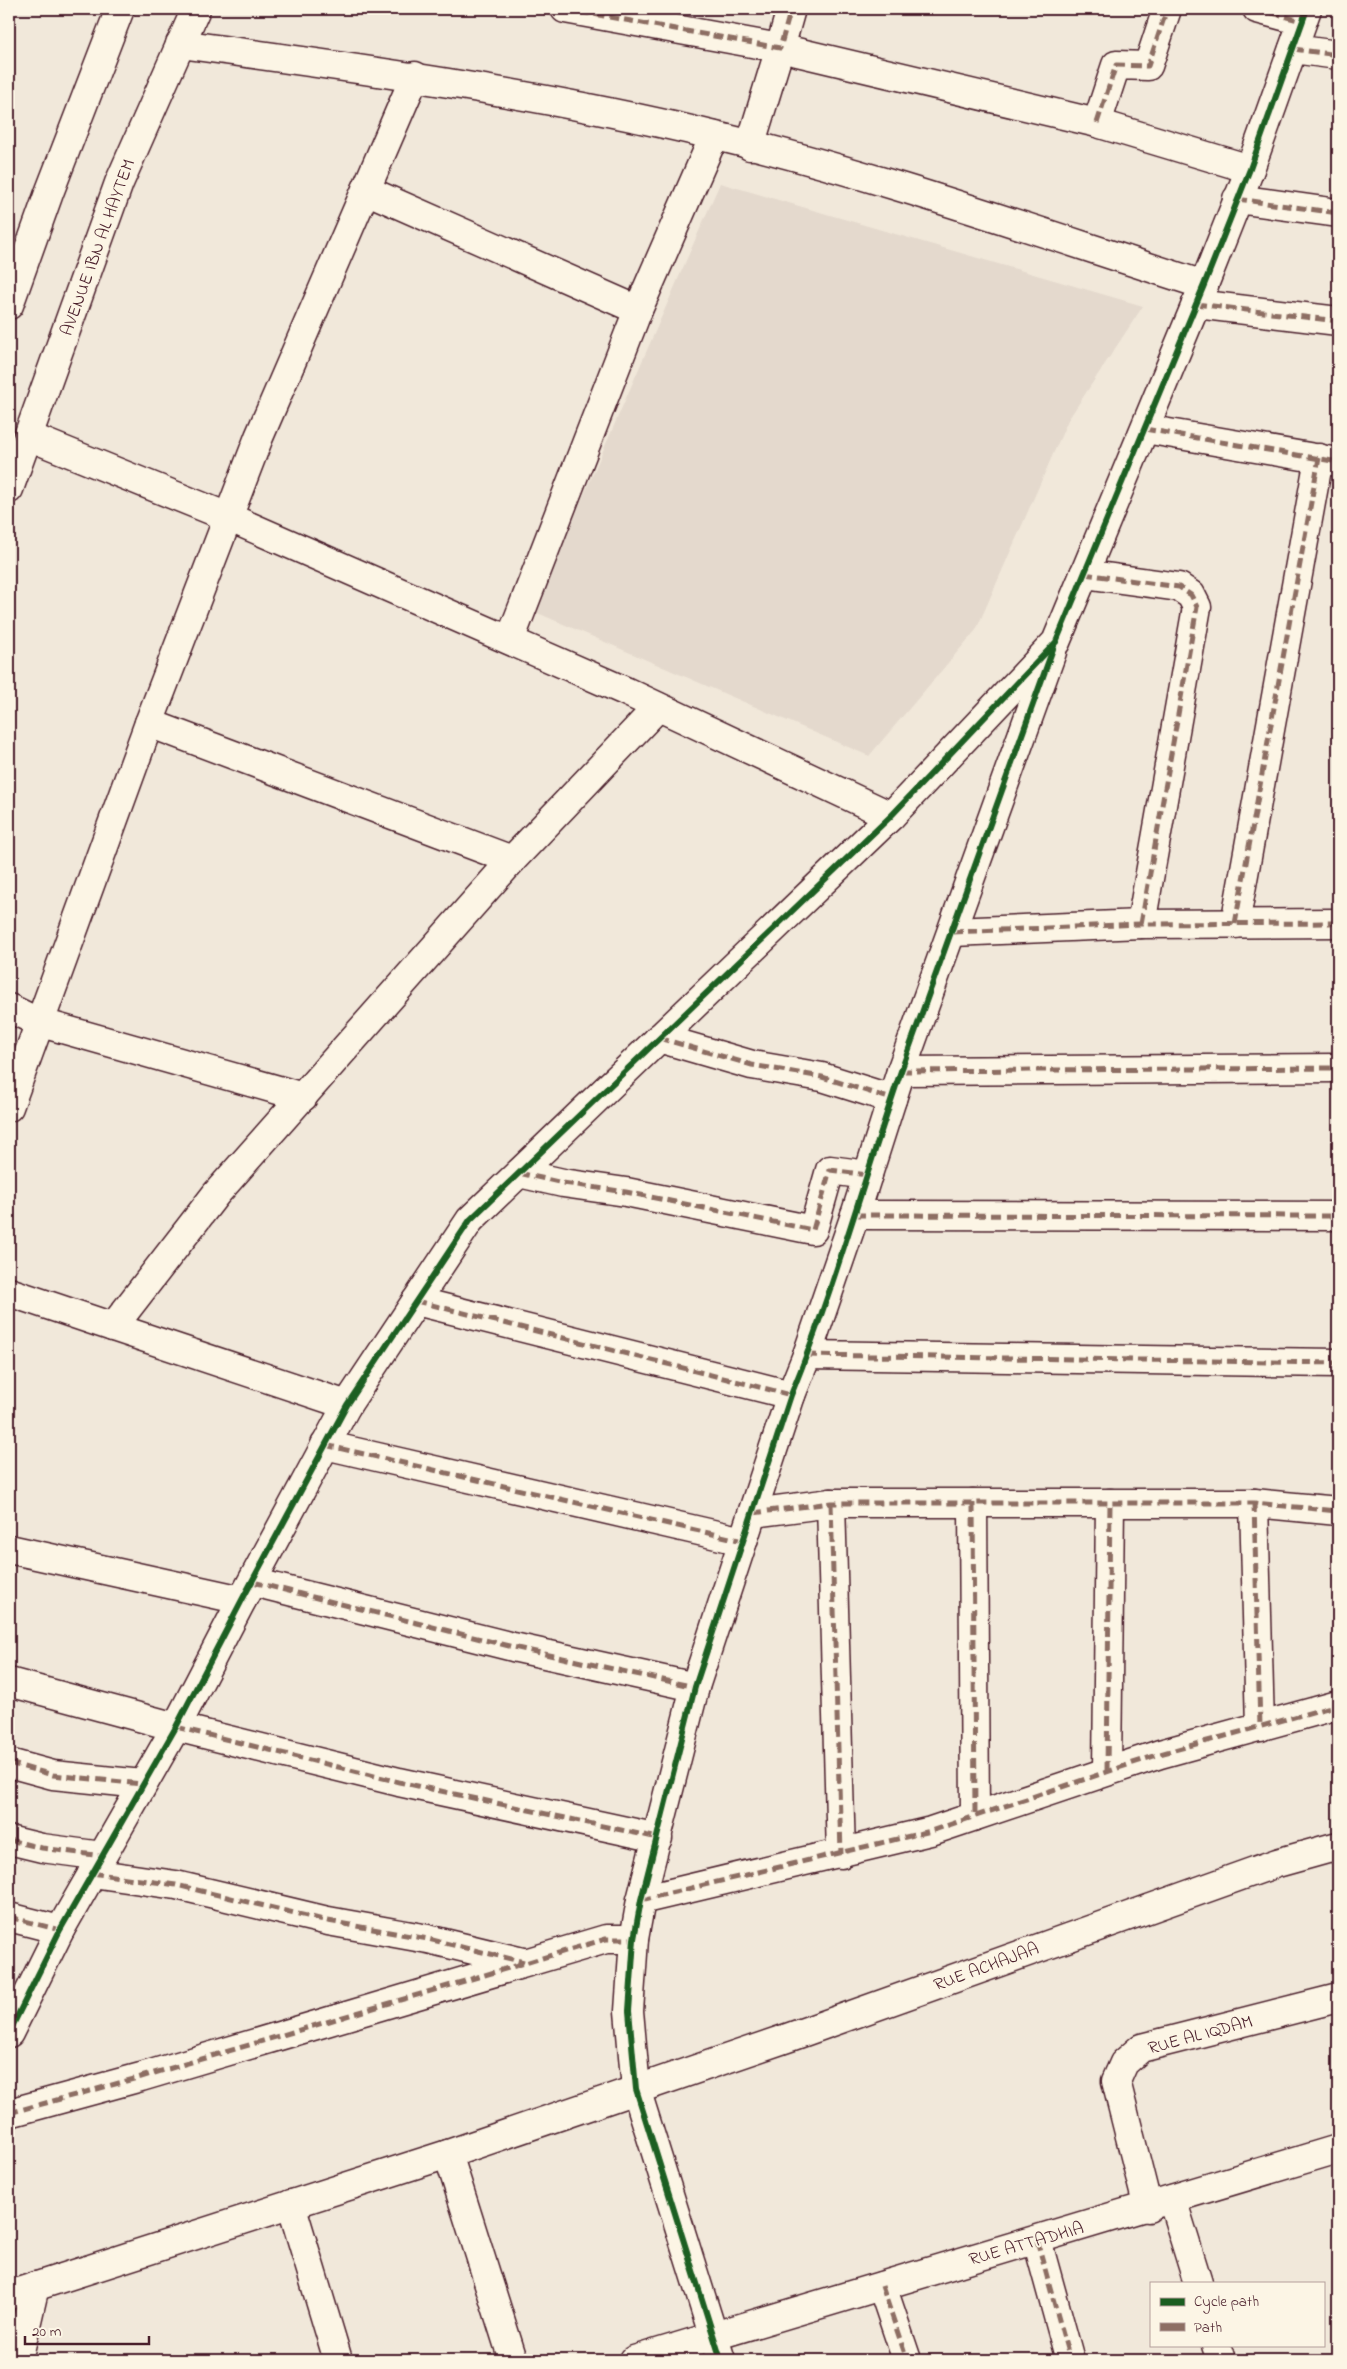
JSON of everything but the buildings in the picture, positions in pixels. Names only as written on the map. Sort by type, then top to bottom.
[{"type":"street","points":[[9,305],[49,193],[120,9]]},
{"type":"street","name":"AVENUE IBN AL HAYTEM","points":[[9,489],[119,183],[196,9]]},
{"type":"street","points":[[565,9],[780,48],[1097,123],[1250,169]]},
{"type":"street","points":[[750,146],[791,9]]},
{"type":"street","points":[[1097,123],[1116,65],[1148,66],[1167,9]]},
{"type":"street","points":[[718,2349],[636,2089],[629,2011],[634,1939],[641,1900],[695,1687],[790,1395],[807,1355],[901,1071],[953,932],[1056,642],[1200,295],[1236,199],[1250,169],[1304,15],[1257,9]]},
{"type":"street","points":[[180,44],[415,76],[549,100],[714,136],[873,179],[1200,295],[1338,321]]},
{"type":"street","points":[[1293,48],[1338,55]]},
{"type":"street","points":[[9,1106],[148,723],[259,437],[415,76]]},
{"type":"street","points":[[510,640],[638,310],[714,136]]},
{"type":"street","points":[[366,190],[638,310]]},
{"type":"street","points":[[1236,199],[1338,213]]},
{"type":"street","points":[[1145,429],[1329,460],[1235,924]]},
{"type":"street","points":[[28,436],[228,517],[510,640],[890,816]]},
{"type":"street","points":[[1084,574],[1179,587],[1191,595],[1197,607],[1141,924]]},
{"type":"street","points":[[11,2024],[60,1930],[176,1727],[347,1405],[470,1220],[890,816],[1056,642]]},
{"type":"street","points":[[113,1327],[216,1194],[512,860],[658,707]]},
{"type":"street","points":[[148,723],[512,860]]},
{"type":"street","points":[[953,932],[1141,924],[1338,923]]},
{"type":"street","points":[[9,1008],[38,1022],[303,1097]]},
{"type":"street","points":[[659,1038],[752,1065],[822,1077],[892,1100]]},
{"type":"street","points":[[901,1071],[1338,1068]]},
{"type":"street","points":[[519,1172],[563,1183],[626,1192],[813,1230],[830,1170],[868,1175]]},
{"type":"street","points":[[855,1214],[1338,1216]]},
{"type":"street","points":[[9,1292],[347,1405]]},
{"type":"street","points":[[416,1301],[790,1395]]},
{"type":"street","points":[[807,1355],[1338,1363]]},
{"type":"street","points":[[325,1445],[744,1541]]},
{"type":"street","points":[[753,1513],[831,1503],[1254,1503],[1338,1511]]},
{"type":"street","points":[[831,1503],[840,1854]]},
{"type":"street","points":[[973,1503],[976,1816]]},
{"type":"street","points":[[1107,1772],[1110,1503]]},
{"type":"street","points":[[1254,1503],[1260,1727]]},
{"type":"street","points":[[9,1549],[247,1591],[695,1687]]},
{"type":"street","points":[[9,1682],[176,1727],[400,1782],[658,1838]]},
{"type":"street","points":[[641,1900],[930,1831],[1160,1754],[1338,1705]]},
{"type":"street","points":[[9,1763],[53,1775],[142,1784]]},
{"type":"street","points":[[9,1840],[176,1885],[328,1921],[428,1939],[524,1962]]},
{"type":"street","name":"RUE ACHAJAA","points":[[9,2295],[448,2154],[790,2037],[1277,1862],[1338,1846]]},
{"type":"street","points":[[9,1917],[60,1930]]},
{"type":"street","points":[[9,2113],[141,2078],[606,1939],[634,1939]]},
{"type":"street","name":"RUE AL IQDAM","points":[[1198,2282],[1160,2203],[1116,2081],[1124,2063],[1141,2048],[1338,1998]]},
{"type":"street","name":"RUE ATTADHIA","points":[[634,2360],[718,2349],[882,2286],[1338,2149]]},
{"type":"street","points":[[448,2154],[513,2360]]},
{"type":"street","points":[[291,2204],[338,2360]]},
{"type":"street","points":[[1037,2240],[1070,2360]]},
{"type":"street","points":[[18,2360],[35,2286]]},
{"type":"street","points":[[882,2286],[907,2360]]},
{"type":"street","points":[[1216,2346],[1221,2360]]},
{"type":"shaded area","points":[[720,183],[1143,306],[1068,420],[976,630],[869,756],[533,611]]},
{"type":"marked path","points":[[565,9],[780,48],[791,9]]},
{"type":"marked path","points":[[1097,123],[1116,65],[1148,66],[1167,9]]},
{"type":"marked path","points":[[1257,9],[1302,21]]},
{"type":"marked path","points":[[1293,49],[1338,55]]},
{"type":"marked path","points":[[1237,199],[1338,213]]},
{"type":"marked path","points":[[1196,304],[1338,321]]},
{"type":"marked path","points":[[1145,429],[1338,462]]},
{"type":"marked path","points":[[1235,924],[1319,458]]},
{"type":"marked path","points":[[1084,574],[1179,587],[1191,595],[1197,607],[1141,924]]},
{"type":"marked path","points":[[953,932],[1141,924],[1338,923]]},
{"type":"marked path","points":[[659,1038],[752,1065],[822,1077],[892,1099]]},
{"type":"marked path","points":[[901,1071],[1338,1068]]},
{"type":"marked path","points":[[519,1173],[563,1183],[626,1192],[813,1230],[830,1170],[868,1175]]},
{"type":"marked path","points":[[855,1215],[1338,1216]]},
{"type":"marked path","points":[[416,1301],[791,1395]]},
{"type":"marked path","points":[[807,1355],[1338,1363]]},
{"type":"marked path","points":[[325,1445],[743,1541]]},
{"type":"marked path","points":[[831,1503],[841,1854]]},
{"type":"marked path","points":[[753,1513],[831,1503],[1254,1503],[1338,1511]]},
{"type":"marked path","points":[[973,1503],[975,1816]]},
{"type":"marked path","points":[[1107,1771],[1110,1503]]},
{"type":"marked path","points":[[1254,1503],[1260,1727]]},
{"type":"marked path","points":[[253,1582],[513,1647],[695,1687]]},
{"type":"marked path","points":[[641,1900],[931,1831],[1160,1754],[1338,1705]]},
{"type":"marked path","points":[[176,1727],[399,1782],[658,1838]]},
{"type":"marked path","points":[[9,1763],[53,1775],[142,1784]]},
{"type":"marked path","points":[[9,1840],[42,1848],[102,1856]]},
{"type":"marked path","points":[[92,1873],[176,1885],[328,1921],[428,1939],[524,1962]]},
{"type":"marked path","points":[[9,1917],[60,1930]]},
{"type":"marked path","points":[[9,2113],[141,2077],[606,1939],[634,1939]]},
{"type":"marked path","points":[[1037,2240],[1070,2360]]},
{"type":"marked path","points":[[882,2286],[907,2360]]},
{"type":"cycle path","points":[[9,2033],[60,1930],[176,1727],[347,1405],[470,1220],[891,816],[1056,642],[1250,169],[1307,9]]},
{"type":"cycle path","points":[[721,2360],[636,2089],[629,2011],[634,1939],[641,1900],[695,1687],[791,1395],[835,1274],[901,1071],[1054,646]]}]
